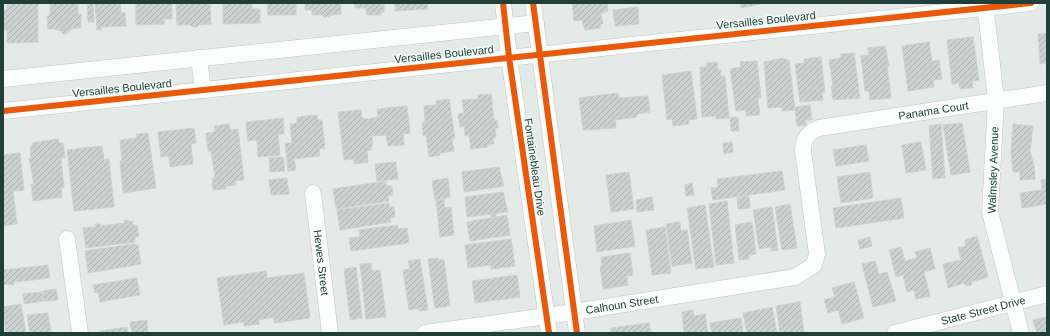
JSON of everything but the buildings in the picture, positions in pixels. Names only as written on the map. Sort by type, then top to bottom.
[{"type":"street","name":"Fontainebleau Drive","points":[[503,3],[509,57],[549,333]]},
{"type":"street","name":"Fontainebleau Drive","points":[[533,3],[577,333]]},
{"type":"street","name":"Versailles Boulevard","points":[[3,111],[985,5],[1031,3]]},
{"type":"street","name":"Walmsley Avenue","points":[[985,5],[996,100],[990,212],[1022,333]]},
{"type":"street","name":"Versailles Boulevard","points":[[3,79],[536,23]]},
{"type":"street","points":[[199,58],[203,90]]},
{"type":"street","name":"Panama Court","points":[[795,277],[814,265],[817,254],[803,142],[812,131],[819,128],[1047,93]]},
{"type":"street","name":"Hewes Street","points":[[312,193],[330,333]]},
{"type":"street","points":[[67,239],[80,333]]},
{"type":"street","name":"Calhoun Street","points":[[425,333],[574,312],[795,277]]},
{"type":"street","name":"State Street Drive","points":[[895,333],[1047,294]]},
{"type":"cycle path","points":[[503,3],[509,57],[549,333]]},
{"type":"cycle path","points":[[533,3],[577,333]]},
{"type":"cycle path","points":[[3,111],[1031,3]]}]
